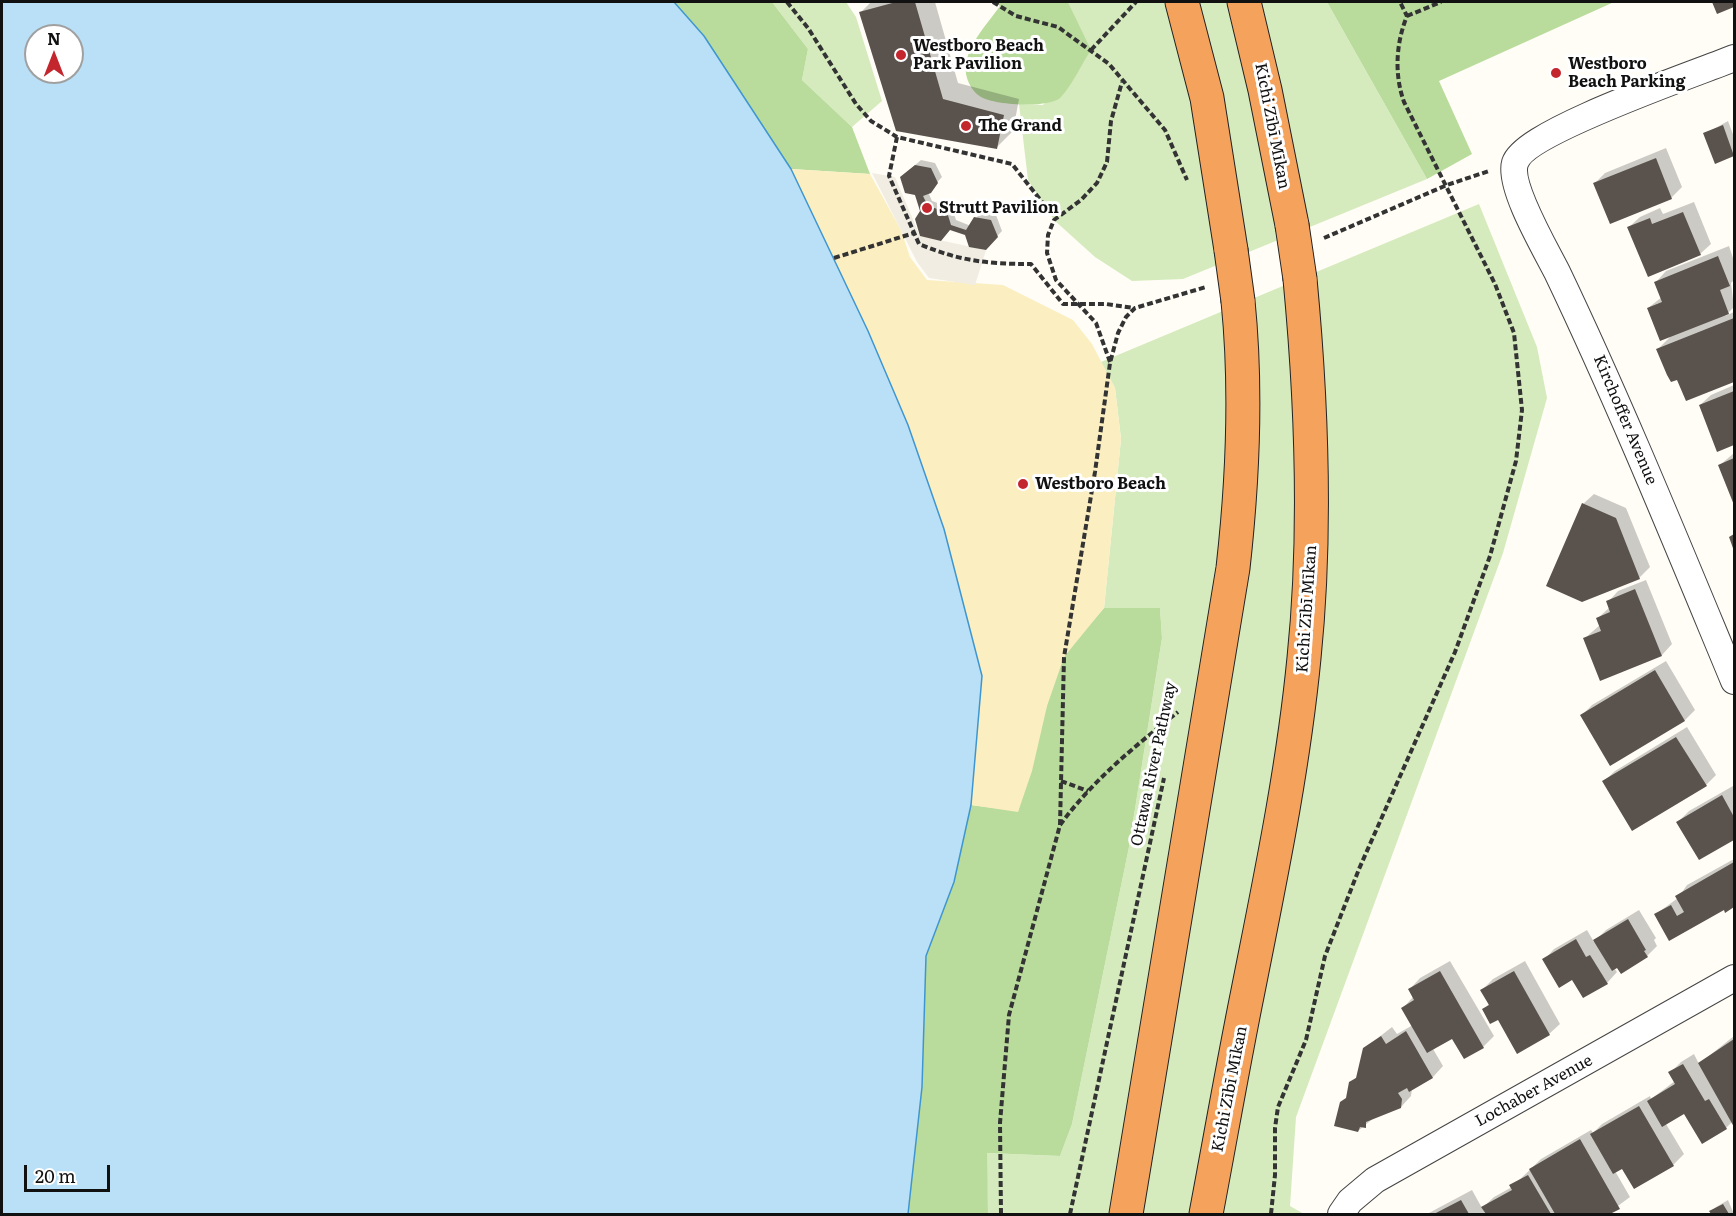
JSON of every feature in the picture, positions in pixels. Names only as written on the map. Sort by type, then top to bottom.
[{"type":"highway","points":[[1126,1215],[1166,964],[1216,682],[1233,568],[1243,467],[1243,370],[1238,301],[1207,98],[1182,2]]},
{"type":"highway","name":"Kichi Zībī Mīkan","points":[[1206,1215],[1286,804],[1305,655],[1311,550],[1311,448],[1300,279],[1292,225],[1265,90],[1244,2]]},
{"type":"street","points":[[1515,162],[1537,141],[1576,121],[1734,58]]},
{"type":"street","name":"Kirchoffer Avenue","points":[[1515,162],[1514,175],[1518,188],[1610,382],[1734,681]]},
{"type":"street","name":"Lochaber Avenue","points":[[1341,1214],[1350,1201],[1375,1180],[1734,978]]},
{"type":"path","points":[[787,2],[808,28],[856,104],[871,121],[897,137],[1012,164],[1046,207]]},
{"type":"path","points":[[993,2],[1016,16],[1058,27],[1109,64],[1122,82],[1166,130],[1191,188]]},
{"type":"path","points":[[1090,50],[1136,2]]},
{"type":"path","points":[[1271,1215],[1278,1107],[1306,1040],[1325,956],[1359,868],[1455,652],[1490,556],[1516,461],[1521,410],[1514,333],[1495,284],[1468,234],[1447,185],[1404,102],[1398,85],[1399,44],[1407,16],[1400,2]]},
{"type":"path","points":[[1407,16],[1441,2]]},
{"type":"path","points":[[1110,363],[1096,323],[1082,305],[1056,280],[1047,253],[1048,234],[1054,220],[1081,200],[1097,183],[1107,162],[1111,121],[1122,82]]},
{"type":"path","points":[[897,137],[889,176],[919,244],[941,253],[982,264],[1031,264],[1063,304],[1106,304],[1135,308],[1204,288]]},
{"type":"path","points":[[1330,236],[1447,185],[1515,162]]},
{"type":"path","points":[[834,258],[914,233]]},
{"type":"path","points":[[1000,1215],[1000,1123],[1008,1015],[1060,825],[1064,657],[1095,472],[1110,363],[1118,333],[1126,317],[1135,308]]},
{"type":"path","name":"Ottawa River Pathway","points":[[1176,723],[1180,702]]},
{"type":"path","points":[[1060,825],[1124,755],[1178,712]]},
{"type":"path","name":"Ottawa River Pathway","points":[[1070,1215],[1166,768]]},
{"type":"path","points":[[1061,781],[1089,791]]},
{"type":"green space","points":[[674,2],[772,2],[808,49],[802,80],[852,127],[870,174],[791,169],[704,36]]},
{"type":"green space","points":[[772,2],[846,2],[856,17],[882,101],[852,127],[802,80],[808,49]]},
{"type":"green space","points":[[996,2],[1068,2],[1091,50],[1065,92],[1055,101],[1034,104],[997,102],[981,97],[971,87],[966,74],[970,49],[1000,6]]},
{"type":"green space","points":[[1068,2],[1327,2],[1427,179],[1183,279],[1132,281],[1095,257],[1054,220],[1028,180],[1019,104],[1043,105],[1090,50]]},
{"type":"green space","points":[[1327,2],[1614,2],[1439,81],[1472,154],[1427,179]]},
{"type":"green space","points":[[1479,204],[1537,347],[1547,398],[1503,553],[1296,1117],[1290,1206],[1304,1214],[988,1214],[986,1153],[1060,1156],[1072,1124],[1129,847],[1162,638],[1160,608],[1104,608],[1121,439],[1115,388],[1101,362]]},
{"type":"green space","points":[[1104,608],[1160,608],[1162,638],[1129,847],[1072,1124],[1060,1156],[987,1153],[988,1214],[908,1214],[922,1087],[926,955],[954,882],[971,805],[1018,811],[1050,696],[1063,659],[1076,639]]},
{"type":"sand","name":"Westboro Beach","points":[[791,169],[870,174],[901,230],[910,257],[927,280],[1003,285],[1073,320],[1092,344],[1115,388],[1121,439],[1104,608],[1064,657],[1047,706],[1032,771],[1018,812],[971,805],[982,676],[868,331]]},
{"type":"shaded area","points":[[872,173],[895,177],[920,236],[986,250],[975,285],[929,278],[917,262]]},
{"type":"water","points":[[2,2],[674,2],[704,36],[791,169],[868,331],[908,425],[944,529],[982,676],[971,805],[954,882],[926,956],[922,1087],[908,1214],[2,1214]]},
{"type":"building","name":"Westboro Beach Park Pavilion","points":[[896,2],[915,2],[943,99],[1004,115],[997,149],[896,131],[859,12]]},
{"type":"building","points":[[1712,2],[1734,2],[1734,7],[1717,14]]},
{"type":"building","points":[[1723,125],[1734,156],[1715,164],[1703,133]]},
{"type":"building","points":[[1656,158],[1672,199],[1610,224],[1593,183]]},
{"type":"building","name":"Strutt Pavilion","points":[[915,165],[931,168],[938,183],[931,193],[923,196],[928,206],[947,212],[951,225],[966,230],[974,217],[991,220],[998,237],[986,250],[969,247],[965,235],[950,230],[941,241],[920,236],[915,219],[920,211],[915,195],[905,193],[900,177]]},
{"type":"building","points":[[1683,212],[1701,255],[1648,277],[1627,227],[1650,218],[1652,224]]},
{"type":"building","points":[[1718,256],[1730,286],[1720,290],[1729,314],[1660,341],[1647,308],[1662,302],[1654,282]]},
{"type":"building","points":[[1734,318],[1734,382],[1686,401],[1677,380],[1671,382],[1656,349]]},
{"type":"building","points":[[1734,391],[1734,445],[1717,452],[1699,405]]},
{"type":"building","points":[[1734,458],[1734,505],[1718,465]]},
{"type":"building","points":[[1582,503],[1616,518],[1640,579],[1582,602],[1546,586]]},
{"type":"building","points":[[1734,534],[1734,551],[1729,537]]},
{"type":"building","points":[[1635,589],[1662,656],[1600,681],[1583,638],[1601,631],[1596,618],[1610,612],[1606,601]]},
{"type":"building","points":[[1655,670],[1685,721],[1610,766],[1580,715]]},
{"type":"building","points":[[1676,737],[1707,786],[1632,831],[1602,781]]},
{"type":"building","points":[[1722,795],[1734,817],[1734,840],[1699,860],[1676,822]]},
{"type":"building","points":[[1734,862],[1734,907],[1725,913],[1724,910],[1669,941],[1654,914],[1671,905],[1677,916],[1684,912],[1675,896]]},
{"type":"building","points":[[1628,919],[1648,957],[1621,974],[1617,968],[1612,971],[1593,940]]},
{"type":"building","points":[[1576,939],[1586,957],[1590,955],[1608,984],[1583,998],[1572,980],[1559,988],[1542,959]]},
{"type":"building","points":[[1440,971],[1484,1048],[1464,1059],[1452,1039],[1427,1053],[1401,1008],[1414,1000],[1408,989]]},
{"type":"building","points":[[1514,971],[1550,1035],[1517,1054],[1498,1020],[1490,1024],[1482,1009],[1489,1005],[1480,990]]},
{"type":"building","points":[[1406,1031],[1433,1078],[1409,1092],[1407,1088],[1398,1093],[1402,1099],[1401,1108],[1366,1122],[1366,1128],[1360,1127],[1358,1132],[1334,1126],[1340,1102],[1346,1098],[1349,1082],[1356,1078],[1363,1048],[1381,1036],[1386,1044]]},
{"type":"building","points":[[1734,1039],[1734,1127],[1698,1063]]},
{"type":"building","points":[[1683,1064],[1705,1101],[1709,1099],[1727,1129],[1702,1144],[1684,1114],[1662,1127],[1647,1101],[1675,1084],[1668,1072]]},
{"type":"building","points":[[1639,1106],[1674,1166],[1634,1189],[1622,1169],[1613,1174],[1590,1134]]},
{"type":"building","points":[[1580,1139],[1620,1209],[1610,1214],[1555,1214],[1529,1169]]},
{"type":"building","points":[[1528,1175],[1551,1214],[1486,1214],[1481,1207],[1512,1190],[1509,1185]]},
{"type":"building","points":[[1461,1200],[1469,1214],[1434,1214]]},
{"type":"building","points":[[1723,1204],[1729,1214],[1711,1214],[1709,1211]]},
{"type":"place","name":"Westboro Beach Park Pavilion","points":[[901,55]]},
{"type":"place","name":"Westboro Beach Parking","points":[[1556,73]]},
{"type":"place","name":"The Grand","points":[[966,126]]},
{"type":"place","name":"Strutt Pavilion","points":[[927,208]]},
{"type":"place","name":"Westboro Beach","points":[[1023,484]]}]
